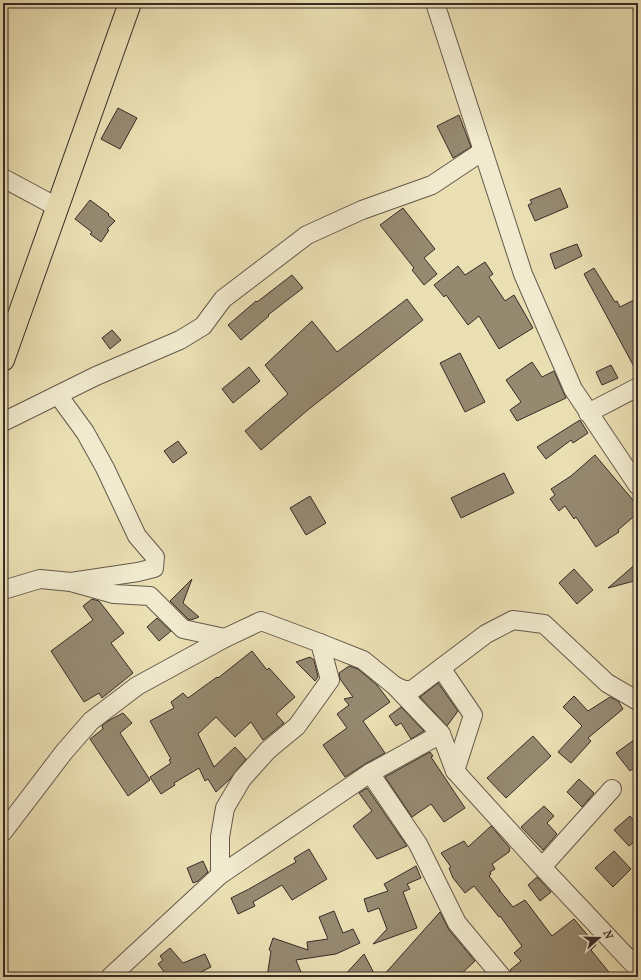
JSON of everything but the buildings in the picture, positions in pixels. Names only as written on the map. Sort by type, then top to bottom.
[{"type":"main road","points":[[3,360],[130,3]]},
{"type":"street","points":[[435,3],[522,274],[573,389],[638,486]]},
{"type":"street","points":[[3,422],[96,376],[180,340],[203,326],[223,299],[307,235],[362,210],[432,185],[483,151]]},
{"type":"street","points":[[3,178],[57,208]]},
{"type":"street","points":[[588,413],[638,387]]},
{"type":"street","points":[[58,395],[85,432],[105,468],[137,536],[155,557],[154,568],[138,572],[71,582]]},
{"type":"street","points":[[3,590],[40,579],[71,582],[114,594],[150,596],[183,629],[225,638]]},
{"type":"street","points":[[396,686],[404,690],[412,690],[486,634],[513,620],[544,624],[607,683],[638,701]]},
{"type":"street","points":[[3,832],[64,752],[91,721],[137,686],[225,638],[261,622],[363,660],[396,686],[441,734],[455,771],[542,867],[638,969]]},
{"type":"street","points":[[220,875],[220,837],[225,808],[242,779],[268,750],[297,726],[330,680],[320,643]]},
{"type":"street","points":[[441,668],[474,716],[455,771]]},
{"type":"street","points":[[110,977],[220,875],[370,772],[441,734]]},
{"type":"street","points":[[370,772],[418,844],[457,923],[496,975]]},
{"type":"street","points":[[542,867],[612,789]]}]
